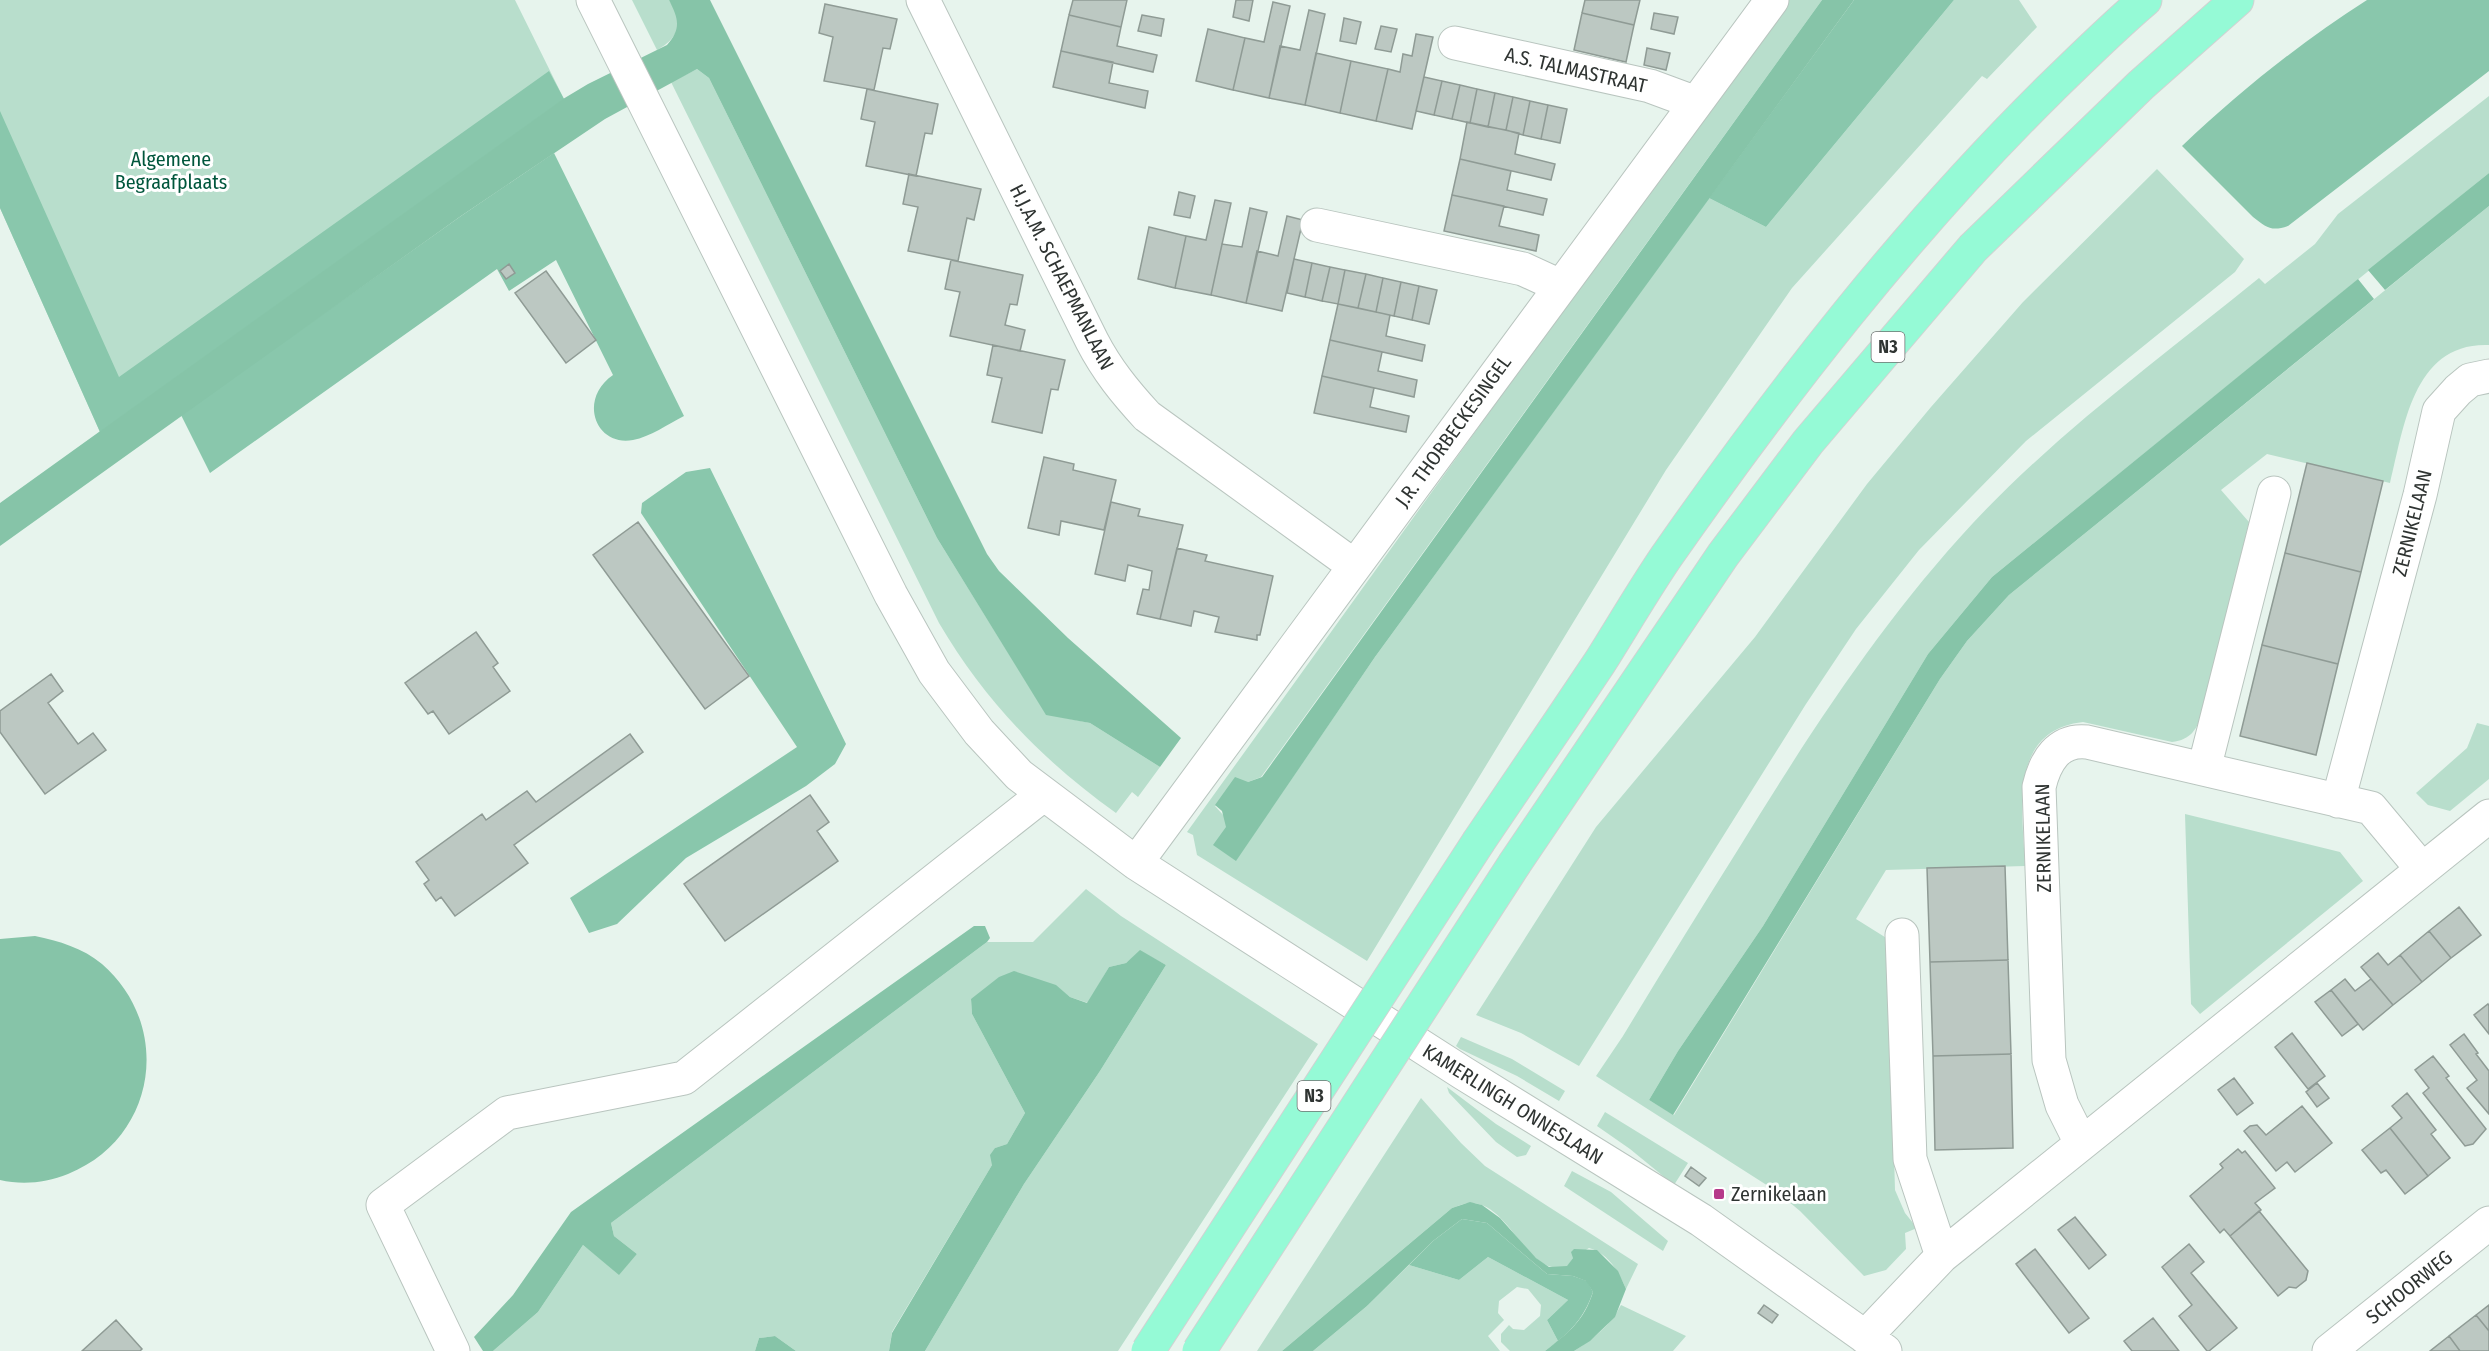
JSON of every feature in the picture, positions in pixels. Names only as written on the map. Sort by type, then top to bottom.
[{"type":"main road","name":"N3","points":[[1148,1351],[1665,559],[1779,401],[1832,332],[1921,226],[2006,134],[2128,11],[2145,0]]},
{"type":"main road","name":"N3","points":[[1200,1351],[1515,864],[1723,555],[1808,442],[1974,248],[2141,85],[2236,2]]},
{"type":"street","name":"KAMERLINGH ONNESLAAN","points":[[593,0],[891,595],[934,672],[994,748],[1019,775],[1136,863],[1462,1073],[1701,1220],[1875,1344]]},
{"type":"street","name":"H.J.A.M. SCHAEPMANLAAN","points":[[923,0],[1095,347],[1105,366],[1123,390],[1147,416],[1353,565]]},
{"type":"street","name":"J.R. THORBECKESINGEL","points":[[1136,863],[1353,565],[1772,0]]},
{"type":"street","name":"A.S. TALMASTRAAT","points":[[1455,43],[1650,86],[1696,103]]},
{"type":"street","points":[[1317,225],[1523,269],[1560,286]]},
{"type":"street","name":"ZERNIKELAAN","points":[[2338,801],[2417,506],[2439,411],[2444,403],[2470,380],[2489,376]]},
{"type":"street","points":[[2204,769],[2274,493]]},
{"type":"street","name":"ZERNIKELAAN","points":[[2081,1143],[2062,1105],[2049,1060],[2040,787],[2042,773],[2047,762],[2062,747],[2079,741],[2371,807],[2422,869]]},
{"type":"street","points":[[453,1351],[383,1205],[507,1113],[684,1078],[1044,794]]},
{"type":"street","points":[[1875,1344],[1942,1256],[2489,816]]},
{"type":"street","points":[[1902,935],[1910,1159],[1942,1256]]},
{"type":"street","name":"SCHOORWEG","points":[[2330,1351],[2489,1223]]},
{"type":"green space","name":"Algemene Begraafplaats","points":[[0,0],[515,0],[564,99],[100,432],[0,208]]},
{"type":"green space","points":[[632,0],[669,0],[676,11],[678,24],[675,34],[657,50]]},
{"type":"green space","points":[[1786,0],[1822,0],[1261,777],[1248,782],[1215,806],[1224,816],[1236,860],[1375,657],[1709,198],[1766,227],[1954,0],[2019,0],[2037,27],[1987,79],[1982,76],[1792,288],[1666,470],[1367,961],[1197,855],[1193,835],[1187,832]]},
{"type":"green space","points":[[697,69],[709,78],[937,538],[1046,714],[1090,723],[1160,767],[1138,797],[1132,792],[1116,813],[1064,772],[1017,727],[976,678],[939,623],[671,82]]},
{"type":"green space","points":[[2489,96],[2489,173],[1992,577],[1928,654],[1763,926],[1678,1051],[1649,1100],[1674,1115],[1940,679],[1967,641],[2009,595],[2489,206],[2489,345],[2464,348],[2443,357],[2428,373],[2416,392],[2407,414],[2390,483],[2267,454],[2221,490],[2249,522],[2203,712],[2192,733],[2184,739],[2172,742],[2083,722],[2059,729],[2042,741],[2031,757],[2025,777],[2022,799],[2025,866],[1886,870],[1856,919],[1888,939],[1895,1190],[1905,1213],[1917,1228],[1905,1233],[1906,1249],[1886,1270],[1864,1276],[1800,1211],[1776,1191],[1596,1076],[1820,721],[1877,639],[1940,560],[1973,523],[2040,457],[2112,396],[2259,278],[2265,284],[2315,244],[2338,214]]},
{"type":"green space","points":[[2157,169],[2244,259],[2235,272],[2026,441],[1919,550],[1856,629],[1806,704],[1579,1066],[1521,1033],[1476,1015],[1596,827],[1755,637],[1867,484],[2023,302]]},
{"type":"green space","points":[[2477,723],[2489,726],[2489,779],[2450,811],[2428,805],[2416,793],[2467,748]]},
{"type":"green space","points":[[2185,814],[2340,852],[2363,881],[2200,1014],[2191,1004]]},
{"type":"green space","points":[[1086,889],[1121,916],[1318,1044],[1118,1351],[925,1351],[1024,1184],[1100,1071],[1166,965],[1140,951],[1126,963],[1109,967],[1088,1003],[1070,997],[1055,985],[971,999],[972,1014],[1025,1113],[1007,1144],[995,1148],[992,1165],[892,1332],[889,1351],[796,1351],[775,1336],[759,1338],[755,1351],[493,1351],[538,1312],[583,1245],[619,1274],[637,1254],[614,1236],[611,1223],[987,942],[1033,942]]},
{"type":"green space","points":[[1461,1037],[1512,1059],[1565,1091],[1559,1101],[1517,1076],[1460,1049],[1456,1046]]},
{"type":"green space","points":[[1447,1087],[1496,1124],[1531,1146],[1526,1155],[1517,1157],[1496,1142],[1449,1093]]},
{"type":"green space","points":[[1421,1098],[1485,1166],[1638,1264],[1626,1289],[1612,1264],[1596,1250],[1589,1248],[1573,1258],[1567,1267],[1548,1266],[1538,1260],[1492,1211],[1482,1205],[1468,1203],[1452,1208],[1282,1351],[1257,1351]]},
{"type":"green space","points":[[1605,1112],[1688,1163],[1674,1185],[1630,1149],[1597,1126]]},
{"type":"green space","points":[[1572,1171],[1611,1192],[1668,1241],[1663,1251],[1564,1186]]},
{"type":"green space","points":[[1488,1257],[1568,1300],[1547,1320],[1558,1341],[1545,1351],[1510,1351],[1501,1342],[1501,1334],[1509,1325],[1513,1329],[1524,1330],[1540,1316],[1541,1305],[1528,1289],[1517,1287],[1499,1301],[1498,1313],[1504,1320],[1488,1336],[1500,1351],[1313,1351],[1367,1306],[1409,1265],[1459,1280]]},
{"type":"green space","points":[[1621,1305],[1686,1336],[1673,1351],[1574,1351],[1601,1331]]},
{"type":"shaded area","points":[[669,0],[710,0],[987,554],[999,571],[1068,638],[1181,738],[1160,767],[1090,723],[1046,715],[937,538],[709,78],[697,69],[605,119],[461,216],[0,546],[0,503],[563,99],[667,45],[677,28],[675,12]]},
{"type":"shaded area","points":[[1822,0],[1854,0],[1375,657],[1236,861],[1213,845],[1226,827],[1222,811],[1215,805],[1235,777],[1248,782],[1262,777]]},
{"type":"shaded area","points":[[1854,0],[1954,0],[1766,227],[1709,198]]},
{"type":"shaded area","points":[[2367,0],[2489,0],[2489,71],[2288,226],[2277,229],[2269,228],[2253,217],[2182,146],[2271,68]]},
{"type":"shaded area","points":[[549,71],[564,99],[100,432],[0,208],[0,111],[119,377]]},
{"type":"shaded area","points":[[554,153],[684,416],[633,440],[620,440],[609,436],[601,429],[594,408],[596,396],[602,385],[613,375],[556,260],[509,291],[497,269],[210,473],[181,415],[461,216]]},
{"type":"shaded area","points":[[2489,173],[2489,206],[2385,290],[2368,270]]},
{"type":"shaded area","points":[[2358,279],[2374,299],[2009,595],[1967,641],[1940,679],[1673,1115],[1649,1100],[1678,1051],[1763,926],[1928,654],[1992,577]]},
{"type":"shaded area","points":[[710,468],[846,744],[835,764],[806,786],[686,858],[617,924],[589,933],[570,898],[797,747],[641,513],[642,503],[686,472]]},
{"type":"shaded area","points":[[974,926],[985,926],[990,938],[987,942],[611,1223],[614,1236],[637,1254],[619,1275],[583,1245],[538,1312],[493,1351],[483,1351],[474,1337],[513,1295],[571,1212]]},
{"type":"shaded area","points":[[35,936],[79,949],[102,964],[125,990],[139,1018],[146,1049],[145,1080],[136,1109],[121,1135],[98,1158],[60,1177],[43,1181],[17,1182],[0,1180],[0,939]]},
{"type":"shaded area","points":[[1140,950],[1166,965],[1100,1071],[1024,1184],[925,1351],[889,1351],[892,1333],[992,1165],[990,1155],[995,1148],[1007,1144],[1025,1113],[972,1014],[971,999],[999,977],[1014,971],[1056,985],[1070,997],[1087,1003],[1109,967],[1126,963]]},
{"type":"shaded area","points":[[1470,1202],[1482,1205],[1500,1218],[1536,1258],[1549,1267],[1567,1266],[1573,1258],[1571,1252],[1574,1249],[1597,1250],[1618,1271],[1626,1289],[1615,1317],[1590,1341],[1574,1351],[1545,1351],[1580,1319],[1593,1292],[1586,1281],[1573,1276],[1547,1274],[1487,1223],[1462,1219],[1433,1241],[1367,1306],[1313,1351],[1282,1351],[1452,1208]]},
{"type":"shaded area","points":[[1462,1219],[1487,1223],[1547,1274],[1573,1276],[1587,1281],[1593,1292],[1587,1307],[1575,1325],[1558,1341],[1547,1320],[1568,1300],[1488,1257],[1459,1280],[1409,1265],[1433,1241]]},
{"type":"shaded area","points":[[775,1336],[796,1351],[755,1351],[759,1338]]},
{"type":"building","points":[[1073,0],[1127,0],[1121,27],[1069,15]]},
{"type":"building","points":[[1236,0],[1253,0],[1249,21],[1233,17]]},
{"type":"building","points":[[1585,0],[1640,0],[1634,25],[1582,13]]},
{"type":"building","points":[[1273,2],[1290,6],[1269,98],[1233,90],[1245,38],[1264,42]]},
{"type":"building","points":[[825,4],[897,19],[890,49],[883,48],[874,90],[824,81],[833,37],[819,33]]},
{"type":"building","points":[[1309,10],[1325,14],[1305,105],[1269,98],[1280,46],[1300,50]]},
{"type":"building","points":[[1582,13],[1634,25],[1626,62],[1574,50]]},
{"type":"building","points":[[1654,13],[1678,17],[1674,34],[1651,29]]},
{"type":"building","points":[[1069,15],[1121,27],[1117,46],[1157,55],[1153,72],[1061,51]]},
{"type":"building","points":[[1142,15],[1164,19],[1161,36],[1138,31]]},
{"type":"building","points":[[1344,18],[1361,22],[1356,44],[1340,41]]},
{"type":"building","points":[[1381,26],[1397,29],[1391,52],[1375,49]]},
{"type":"building","points":[[1208,29],[1245,38],[1233,90],[1196,81]]},
{"type":"building","points":[[1416,34],[1433,37],[1412,129],[1376,121],[1388,69],[1400,72],[1403,54],[1412,56]]},
{"type":"building","points":[[1647,48],[1670,53],[1666,70],[1644,65]]},
{"type":"building","points":[[1061,51],[1113,62],[1109,83],[1148,91],[1145,108],[1053,87]]},
{"type":"building","points":[[1316,53],[1351,61],[1340,113],[1305,105]]},
{"type":"building","points":[[1351,61],[1388,69],[1376,121],[1340,113]]},
{"type":"building","points":[[1424,77],[1442,81],[1434,115],[1416,111]]},
{"type":"building","points":[[1442,81],[1460,85],[1452,119],[1434,115]]},
{"type":"building","points":[[1460,85],[1477,89],[1470,123],[1452,119]]},
{"type":"building","points":[[867,89],[938,104],[932,134],[925,133],[916,176],[866,166],[875,122],[861,119]]},
{"type":"building","points":[[1477,89],[1495,93],[1488,127],[1470,123]]},
{"type":"building","points":[[1495,93],[1513,97],[1506,130],[1488,127]]},
{"type":"building","points":[[1513,97],[1530,101],[1523,135],[1506,130]]},
{"type":"building","points":[[1530,101],[1548,105],[1541,139],[1523,135]]},
{"type":"building","points":[[1548,105],[1567,109],[1560,143],[1541,139]]},
{"type":"building","points":[[1467,122],[1519,133],[1515,154],[1555,164],[1551,180],[1460,159]]},
{"type":"building","points":[[1460,159],[1511,171],[1507,190],[1547,199],[1543,215],[1452,195]]},
{"type":"building","points":[[909,174],[981,189],[974,220],[967,218],[958,261],[908,251],[918,207],[903,204]]},
{"type":"building","points":[[1179,192],[1195,196],[1190,218],[1174,215]]},
{"type":"building","points":[[1452,195],[1504,206],[1499,226],[1539,235],[1536,251],[1444,231]]},
{"type":"building","points":[[1215,200],[1231,203],[1211,295],[1175,288],[1186,236],[1206,240]]},
{"type":"building","points":[[1250,208],[1267,212],[1246,303],[1211,295],[1222,244],[1242,247]]},
{"type":"building","points":[[1287,216],[1303,220],[1282,311],[1246,303],[1257,251],[1278,256]]},
{"type":"building","points":[[1149,227],[1186,236],[1175,288],[1138,279]]},
{"type":"building","points":[[1294,259],[1312,263],[1305,297],[1287,293]]},
{"type":"building","points":[[951,260],[1023,275],[1017,305],[1010,304],[1005,325],[1025,330],[1020,351],[950,336],[960,292],[945,289]]},
{"type":"building","points":[[1312,263],[1330,267],[1322,301],[1305,297]]},
{"type":"building","points":[[509,264],[515,273],[506,279],[500,271]]},
{"type":"building","points":[[1330,267],[1345,270],[1338,304],[1322,301]]},
{"type":"building","points":[[1345,270],[1366,274],[1358,308],[1338,304]]},
{"type":"building","points":[[546,271],[596,340],[566,363],[515,293]]},
{"type":"building","points":[[1366,274],[1383,278],[1376,312],[1358,308]]},
{"type":"building","points":[[1383,278],[1401,282],[1394,316],[1376,312]]},
{"type":"building","points":[[1401,282],[1419,286],[1412,320],[1394,316]]},
{"type":"building","points":[[1419,286],[1437,290],[1429,324],[1412,320]]},
{"type":"building","points":[[1338,304],[1390,315],[1386,336],[1425,345],[1422,361],[1330,340]]},
{"type":"building","points":[[1330,340],[1382,352],[1378,371],[1417,380],[1414,397],[1322,376]]},
{"type":"building","points":[[993,345],[1065,360],[1058,390],[1051,389],[1042,433],[992,422],[1002,378],[987,375]]},
{"type":"building","points":[[1322,376],[1374,388],[1370,407],[1409,416],[1406,432],[1314,413]]},
{"type":"building","points":[[1044,457],[1074,464],[1073,470],[1116,480],[1104,530],[1061,521],[1059,535],[1028,528]]},
{"type":"building","points":[[2307,463],[2383,481],[2361,572],[2285,553]]},
{"type":"building","points":[[1111,502],[1140,509],[1138,516],[1183,525],[1160,619],[1137,614],[1143,589],[1149,590],[1152,571],[1128,565],[1125,581],[1095,574]]},
{"type":"building","points":[[638,522],[749,676],[705,709],[593,555]]},
{"type":"building","points":[[1177,548],[1207,555],[1205,561],[1273,576],[1257,640],[1215,632],[1219,617],[1194,611],[1191,626],[1160,619]]},
{"type":"building","points":[[2285,553],[2361,572],[2338,664],[2262,645]]},
{"type":"building","points":[[476,632],[498,663],[493,667],[510,691],[449,734],[433,711],[428,714],[405,683]]},
{"type":"building","points":[[2262,645],[2338,664],[2316,755],[2240,736]]},
{"type":"building","points":[[51,674],[63,691],[48,703],[78,744],[93,733],[106,750],[45,794],[0,732],[0,711]]},
{"type":"building","points":[[630,734],[643,752],[514,845],[528,863],[455,916],[441,897],[436,901],[424,884],[429,880],[416,862],[482,814],[486,820],[527,791],[536,802]]},
{"type":"building","points":[[810,795],[829,822],[817,831],[838,861],[725,941],[684,884]]},
{"type":"building","points":[[2005,866],[2008,960],[1930,962],[1927,868]]},
{"type":"building","points":[[2459,907],[2481,935],[2451,958],[2429,931]]},
{"type":"building","points":[[2429,931],[2451,958],[2422,982],[2400,955]]},
{"type":"building","points":[[2378,953],[2388,965],[2400,955],[2422,982],[2393,1005],[2361,967]]},
{"type":"building","points":[[2008,960],[2011,1054],[1933,1056],[1930,962]]},
{"type":"building","points":[[2345,979],[2355,991],[2371,979],[2393,1005],[2363,1030],[2331,990]]},
{"type":"building","points":[[2331,990],[2358,1024],[2342,1036],[2315,1002]]},
{"type":"building","points":[[2488,1004],[2489,1006],[2489,1034],[2474,1015]]},
{"type":"building","points":[[2292,1033],[2325,1076],[2308,1089],[2275,1047]]},
{"type":"building","points":[[2464,1034],[2489,1071],[2489,1114],[2467,1088],[2477,1080],[2450,1045]]},
{"type":"building","points":[[2011,1054],[2013,1148],[1935,1150],[1933,1056]]},
{"type":"building","points":[[2433,1056],[2449,1076],[2446,1078],[2486,1129],[2473,1144],[2465,1146],[2423,1093],[2429,1088],[2415,1070]]},
{"type":"building","points":[[2234,1078],[2253,1103],[2237,1115],[2218,1090]]},
{"type":"building","points":[[2317,1083],[2329,1098],[2317,1107],[2306,1092]]},
{"type":"building","points":[[2407,1093],[2436,1130],[2431,1134],[2450,1158],[2428,1176],[2390,1128],[2402,1118],[2392,1106]]},
{"type":"building","points":[[2302,1106],[2332,1143],[2295,1172],[2287,1162],[2276,1171],[2244,1131],[2250,1126],[2257,1125],[2266,1135]]},
{"type":"building","points":[[2390,1128],[2428,1176],[2405,1194],[2386,1170],[2381,1173],[2362,1150]]},
{"type":"building","points":[[2238,1149],[2242,1153],[2245,1151],[2275,1188],[2255,1203],[2261,1210],[2230,1236],[2224,1229],[2220,1233],[2190,1196],[2223,1168],[2220,1164]]},
{"type":"building","points":[[1691,1167],[1706,1178],[1699,1186],[1685,1176]]},
{"type":"building","points":[[2259,1211],[2308,1271],[2306,1280],[2296,1288],[2289,1287],[2278,1296],[2230,1236]]},
{"type":"building","points":[[2075,1217],[2106,1255],[2089,1269],[2058,1230]]},
{"type":"building","points":[[2189,1244],[2204,1262],[2191,1273],[2237,1328],[2209,1351],[2179,1316],[2192,1305],[2162,1267]]},
{"type":"building","points":[[2035,1249],[2089,1318],[2069,1333],[2016,1264]]},
{"type":"building","points":[[1764,1305],[1778,1315],[1772,1323],[1758,1313]]},
{"type":"building","points":[[2489,1305],[2489,1331],[2476,1315]]},
{"type":"building","points":[[2476,1315],[2489,1331],[2489,1351],[2460,1351],[2449,1336]]},
{"type":"building","points":[[2153,1318],[2179,1351],[2132,1351],[2124,1341]]},
{"type":"building","points":[[116,1320],[142,1349],[140,1351],[82,1351]]},
{"type":"building","points":[[2449,1336],[2460,1351],[2430,1351]]},
{"type":"place","name":"Zernikelaan","points":[[1719,1194]]}]
